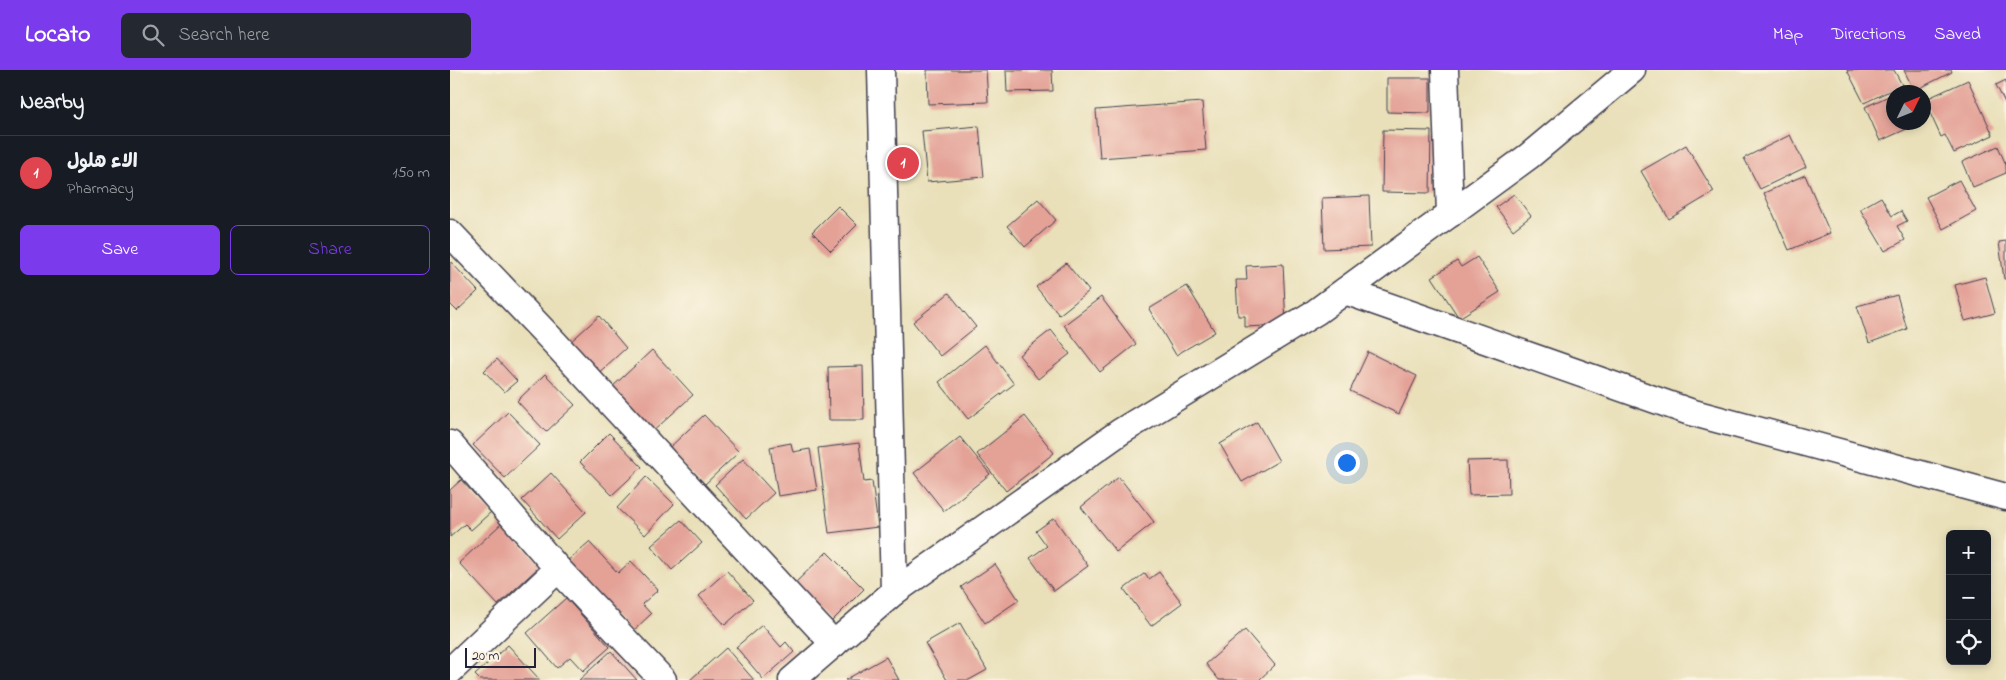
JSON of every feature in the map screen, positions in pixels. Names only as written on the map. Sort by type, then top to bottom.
[{"type":"street","points":[[881,70],[894,592]]},
{"type":"street","points":[[1445,70],[1450,214]]},
{"type":"street","points":[[792,680],[894,592],[1120,432],[1316,312],[1530,156],[1632,70]]},
{"type":"street","points":[[450,233],[553,341],[834,644]]},
{"type":"street","points":[[1345,291],[1690,412],[2006,497]]},
{"type":"street","points":[[453,453],[558,569],[663,680]]},
{"type":"street","points":[[450,671],[558,569]]},
{"type":"building","points":[[927,70],[986,70],[988,102],[928,104]]},
{"type":"building","points":[[1006,70],[1052,70],[1053,91],[1007,92]]},
{"type":"building","points":[[1847,70],[1894,70],[1902,85],[1886,85],[1886,93],[1864,103]]},
{"type":"building","points":[[1904,70],[1951,70],[1952,72],[1926,85],[1911,85]]},
{"type":"building","points":[[1387,78],[1430,78],[1430,113],[1387,112]]},
{"type":"building","points":[[1968,80],[1993,135],[1954,153],[1945,135],[1941,137],[1931,115],[1931,97]]},
{"type":"building","points":[[2006,80],[2006,105],[1996,85]]},
{"type":"building","points":[[1886,97],[1886,130],[1904,130],[1880,141],[1865,107]]},
{"type":"building","points":[[1202,102],[1206,150],[1100,158],[1096,110]]},
{"type":"building","points":[[979,126],[984,177],[927,182],[922,131]]},
{"type":"building","points":[[1383,130],[1431,131],[1430,193],[1382,192]]},
{"type":"building","points":[[1790,135],[1806,167],[1760,189],[1744,158]]},
{"type":"building","points":[[1686,145],[1714,192],[1669,219],[1641,171]]},
{"type":"building","points":[[1998,146],[2006,165],[2006,173],[1973,187],[1962,162]]},
{"type":"building","points":[[1805,175],[1830,233],[1789,250],[1764,193]]},
{"type":"building","points":[[1959,180],[1976,211],[1943,229],[1926,197]]},
{"type":"building","points":[[1514,194],[1531,216],[1513,230],[1496,207]]},
{"type":"building","points":[[1369,196],[1371,247],[1324,249],[1322,198]]},
{"type":"building","points":[[1881,197],[1892,216],[1901,211],[1907,221],[1897,226],[1905,240],[1885,251],[1860,209]]},
{"type":"building","points":[[1038,199],[1056,220],[1025,247],[1007,226]]},
{"type":"building","points":[[838,206],[857,225],[831,251],[812,232]]},
{"type":"building","points":[[2006,241],[2006,279],[2004,279],[1999,242]]},
{"type":"building","points":[[1477,257],[1500,292],[1459,318],[1432,277],[1457,261],[1461,267]]},
{"type":"building","points":[[450,261],[478,291],[457,311],[450,304]]},
{"type":"building","points":[[1066,263],[1089,291],[1059,315],[1036,287]]},
{"type":"building","points":[[1283,264],[1286,325],[1245,327],[1245,316],[1238,316],[1236,280],[1247,280],[1246,266]]},
{"type":"building","points":[[1985,277],[1995,313],[1965,321],[1955,285]]},
{"type":"building","points":[[1187,286],[1215,332],[1176,355],[1149,309]]},
{"type":"building","points":[[949,293],[976,327],[940,356],[913,322]]},
{"type":"building","points":[[1897,295],[1907,329],[1869,343],[1857,306]]},
{"type":"building","points":[[1101,297],[1136,344],[1100,372],[1064,325]]},
{"type":"building","points":[[599,316],[626,348],[595,376],[567,345]]},
{"type":"building","points":[[1051,330],[1070,354],[1038,379],[1019,355]]},
{"type":"building","points":[[985,345],[1014,384],[968,419],[939,382]]},
{"type":"building","points":[[652,350],[693,395],[650,434],[610,389]]},
{"type":"building","points":[[1368,352],[1417,376],[1399,414],[1350,391]]},
{"type":"building","points":[[497,359],[517,381],[504,392],[484,371]]},
{"type":"building","points":[[863,366],[864,420],[829,420],[828,367]]},
{"type":"building","points":[[545,374],[575,405],[546,432],[517,401]]},
{"type":"building","points":[[508,412],[540,445],[505,478],[473,445]]},
{"type":"building","points":[[704,415],[739,452],[703,486],[668,449]]},
{"type":"building","points":[[1025,416],[1054,453],[1006,491],[977,454]]},
{"type":"building","points":[[1257,422],[1279,461],[1242,482],[1220,444]]},
{"type":"building","points":[[609,433],[642,467],[612,495],[580,462]]},
{"type":"building","points":[[960,437],[990,474],[944,511],[914,473]]},
{"type":"building","points":[[791,443],[793,452],[810,449],[817,490],[778,496],[770,447]]},
{"type":"building","points":[[859,443],[864,482],[872,481],[878,527],[829,533],[818,448]]},
{"type":"building","points":[[743,459],[774,493],[746,519],[715,485]]},
{"type":"building","points":[[1508,460],[1509,494],[1469,495],[1467,461]]},
{"type":"building","points":[[551,473],[586,512],[557,539],[522,500]]},
{"type":"building","points":[[646,477],[674,504],[645,535],[617,508]]},
{"type":"building","points":[[1119,477],[1154,522],[1116,552],[1081,507]]},
{"type":"building","points":[[461,480],[491,512],[471,530],[465,524],[450,537],[450,490]]},
{"type":"building","points":[[1054,518],[1088,566],[1054,591],[1030,558],[1047,546],[1036,531]]},
{"type":"building","points":[[681,520],[702,543],[672,570],[651,546]]},
{"type":"building","points":[[502,523],[541,565],[498,605],[459,563]]},
{"type":"building","points":[[589,542],[618,573],[631,561],[658,590],[642,604],[651,614],[631,633],[565,563]]},
{"type":"building","points":[[827,552],[864,589],[831,622],[794,584]]},
{"type":"building","points":[[995,564],[1019,600],[985,623],[961,587]]},
{"type":"building","points":[[727,571],[753,600],[725,625],[699,596]]},
{"type":"building","points":[[1159,572],[1182,603],[1151,626],[1124,589],[1145,573],[1149,579]]},
{"type":"building","points":[[566,598],[610,647],[583,671],[570,657],[557,668],[527,633]]},
{"type":"building","points":[[960,623],[987,670],[969,680],[947,680],[925,643]]},
{"type":"building","points":[[762,625],[781,647],[786,642],[794,652],[763,679],[736,647]]},
{"type":"building","points":[[1245,630],[1275,665],[1259,680],[1219,680],[1206,664]]},
{"type":"building","points":[[508,645],[540,680],[480,680],[475,675]]},
{"type":"building","points":[[726,648],[754,680],[690,680]]},
{"type":"building","points":[[611,651],[637,680],[579,680]]},
{"type":"building","points":[[886,657],[899,680],[845,680]]},
{"type":"place","name":"الاء هلول","points":[[903,163]]}]
